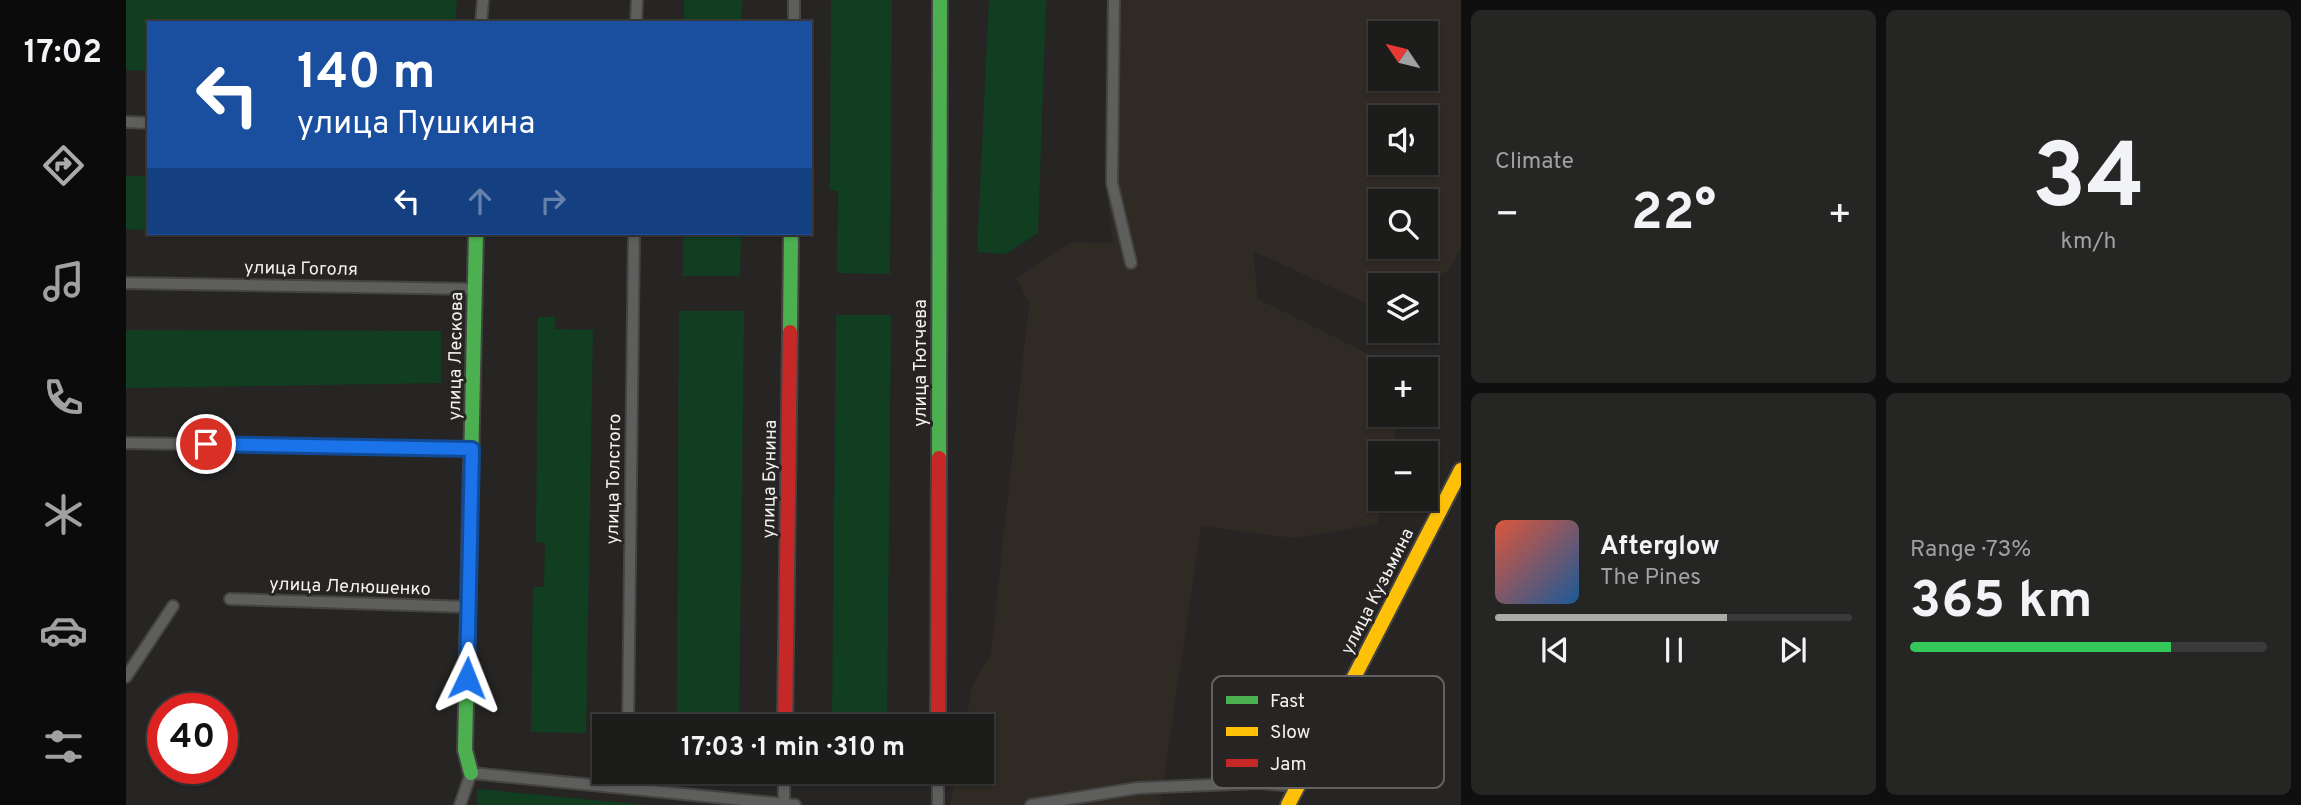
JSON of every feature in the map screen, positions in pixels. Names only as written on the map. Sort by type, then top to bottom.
[{"type":"street","points":[[481,21],[483,0]]},
{"type":"street","points":[[636,21],[637,0]]},
{"type":"street","points":[[794,0],[794,21]]},
{"type":"street","name":"улица Тютчева","points":[[938,714],[940,0]]},
{"type":"street","points":[[1114,0],[1112,183],[1131,263]]},
{"type":"street","points":[[126,122],[147,123]]},
{"type":"street","name":"улица Лескова","points":[[471,773],[465,750],[476,235]]},
{"type":"street","name":"улица Толстого","points":[[628,714],[634,235]]},
{"type":"street","name":"улица Бунина","points":[[785,714],[791,235]]},
{"type":"street","name":"улица Гоголя","points":[[126,282],[476,289]]},
{"type":"street","points":[[126,443],[472,449]]},
{"type":"street","name":"улица Кузьмина","points":[[1355,676],[1461,470]]},
{"type":"street","name":"улица Лелюшенко","points":[[230,599],[469,607]]},
{"type":"street","points":[[126,677],[173,606]]},
{"type":"street","points":[[460,805],[471,773],[790,804],[786,784]]},
{"type":"street","points":[[938,784],[938,805]]},
{"type":"street","points":[[1031,805],[1138,788],[1212,785]]},
{"type":"street","name":"улица Кузьмина","points":[[1288,805],[1298,788]]},
{"type":"shaded area","points":[[1106,0],[1461,0],[1461,248],[1448,271],[1438,276],[1438,273],[1368,273],[1368,304],[1253,251],[1258,299],[1375,357],[1368,357],[1368,427],[1395,427],[1396,441],[1368,441],[1368,511],[1381,511],[1377,524],[1294,538],[1201,526],[1160,805],[950,805],[954,784],[994,784],[994,714],[967,714],[972,687],[991,653],[1029,303],[1016,278],[1072,242],[1113,243],[1105,179]]},
{"type":"green space","points":[[126,0],[457,0],[455,21],[147,21],[147,71],[126,70]]},
{"type":"green space","points":[[684,0],[742,0],[741,21],[684,21]]},
{"type":"green space","points":[[831,0],[892,0],[890,274],[837,273],[838,191],[830,190]]},
{"type":"green space","points":[[989,0],[1046,0],[1038,233],[1006,254],[977,252]]},
{"type":"green space","points":[[126,176],[147,176],[147,230],[126,229]]},
{"type":"green space","points":[[683,235],[741,235],[740,276],[683,276]]},
{"type":"green space","points":[[679,311],[744,311],[739,714],[677,714]]},
{"type":"green space","points":[[836,315],[891,315],[887,714],[832,714]]},
{"type":"green space","points":[[538,317],[555,317],[555,329],[593,330],[586,733],[531,732],[533,587],[544,587],[545,543],[536,542]]},
{"type":"green space","points":[[126,330],[441,331],[441,383],[126,388]]},
{"type":"green space","points":[[477,789],[647,805],[477,805]]},
{"type":"traffic: fast","points":[[939,458],[940,0]]},
{"type":"traffic: fast","points":[[471,773],[465,750],[476,235]]},
{"type":"traffic: fast","points":[[790,332],[791,235]]},
{"type":"traffic: slow","points":[[1355,676],[1461,470]]},
{"type":"traffic: slow","points":[[1288,805],[1297,788]]},
{"type":"traffic: jam","points":[[785,714],[790,332]]},
{"type":"traffic: jam","points":[[938,714],[939,458]]},
{"type":"route","points":[[206,444],[472,449],[467,678]]}]
